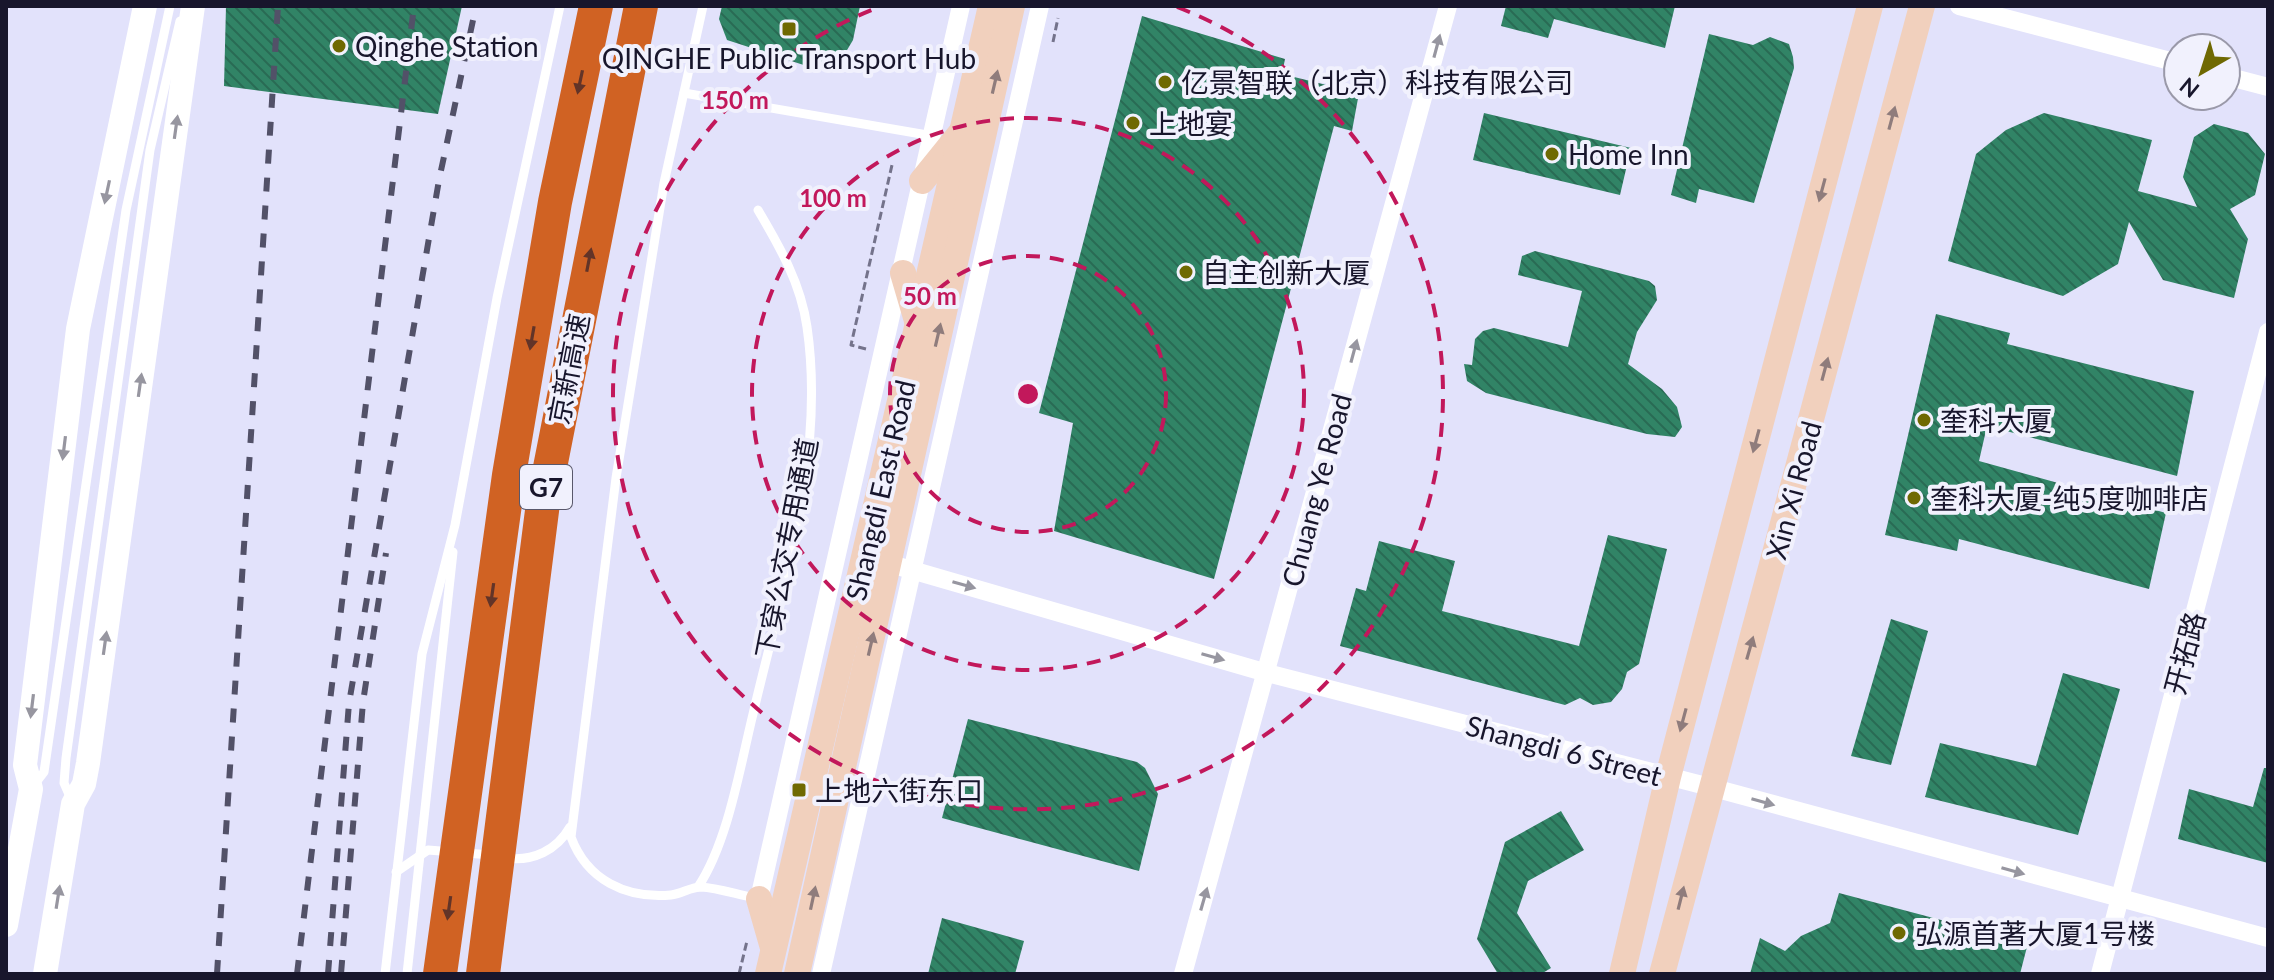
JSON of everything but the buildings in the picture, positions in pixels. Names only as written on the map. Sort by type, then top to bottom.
[{"type":"highway","name":"京新高速","points":[[440,974],[509,475],[555,202],[596,6]]},
{"type":"highway","name":"京新高速","points":[[483,974],[543,503],[641,6]]},
{"type":"highway","points":[[506,974],[552,619],[571,356]]},
{"type":"main road","name":"Shangdi East Road","points":[[797,974],[866,604],[862,556],[991,6]]},
{"type":"main road","name":"Shangdi East Road","points":[[771,963],[866,604],[901,567],[1012,6]]},
{"type":"main road","name":"Xin Xi Road","points":[[1622,974],[1668,777],[1870,6]]},
{"type":"main road","name":"Xin Xi Road","points":[[1662,974],[1922,6]]},
{"type":"main road","points":[[922,181],[964,128]]},
{"type":"main road","points":[[903,273],[918,324]]},
{"type":"main road","points":[[759,899],[771,963]]},
{"type":"street","points":[[6,925],[31,789],[25,765],[78,329],[145,6]]},
{"type":"street","points":[[45,974],[73,804],[84,784],[88,763],[193,6]]},
{"type":"street","points":[[821,974],[903,273],[961,6]]},
{"type":"street","points":[[901,567],[1040,6]]},
{"type":"street","name":"Chuang Ye Road","points":[[1183,974],[1448,6]]},
{"type":"street","points":[[1959,6],[2162,59]]},
{"type":"street","points":[[2242,80],[2268,87]]},
{"type":"street","name":"开拓路","points":[[2100,974],[2268,332]]},
{"type":"street","name":"Shangdi 6 Street","points":[[862,556],[1267,673],[1710,787],[2268,938]]},
{"type":"street","points":[[759,899],[866,604]]},
{"type":"lane","points":[[31,789],[44,772],[126,210],[170,6]]},
{"type":"lane","points":[[73,804],[64,783],[66,758],[150,150],[183,6]]},
{"type":"lane","points":[[385,974],[422,654],[455,525],[497,298],[560,6]]},
{"type":"lane","points":[[703,6],[664,183],[616,478],[571,837],[578,857],[605,883],[644,896],[674,895],[698,887],[759,899]]},
{"type":"lane","points":[[684,93],[933,136]]},
{"type":"lane","name":"下穿公交专用通道","points":[[698,887],[714,857],[744,752],[803,488],[811,416],[807,324],[794,278],[758,210]]},
{"type":"lane","points":[[407,974],[418,853],[444,660],[455,525]]},
{"type":"lane","points":[[396,872],[418,853],[444,848],[513,859],[549,852],[562,841],[571,824]]},
{"type":"path","points":[[1053,42],[1060,6]]},
{"type":"path","points":[[866,349],[851,345],[892,165]]},
{"type":"railway","points":[[217,974],[278,6]]},
{"type":"railway","points":[[297,974],[414,6]]},
{"type":"railway","points":[[328,974],[349,703],[439,180],[476,6]]},
{"type":"railway","points":[[341,974],[363,702],[386,553]]},
{"type":"place","name":"QINGHE Public Transport Hub","points":[[789,29]]},
{"type":"place","name":"Qinghe Station","points":[[339,46]]},
{"type":"place","name":"亿景智联（北京）科技有限公司","points":[[1165,82]]},
{"type":"place","name":"上地宴","points":[[1133,123]]},
{"type":"place","name":"Home Inn","points":[[1552,154]]},
{"type":"place","name":"自主创新大厦","points":[[1186,272]]},
{"type":"place","name":"奎科大厦","points":[[1924,420]]},
{"type":"place","name":"奎科大厦-纯5度咖啡店","points":[[1914,498]]},
{"type":"place","name":"上地六街东口","points":[[799,790]]},
{"type":"place","name":"弘源首著大厦1号楼","points":[[1899,933]]}]
